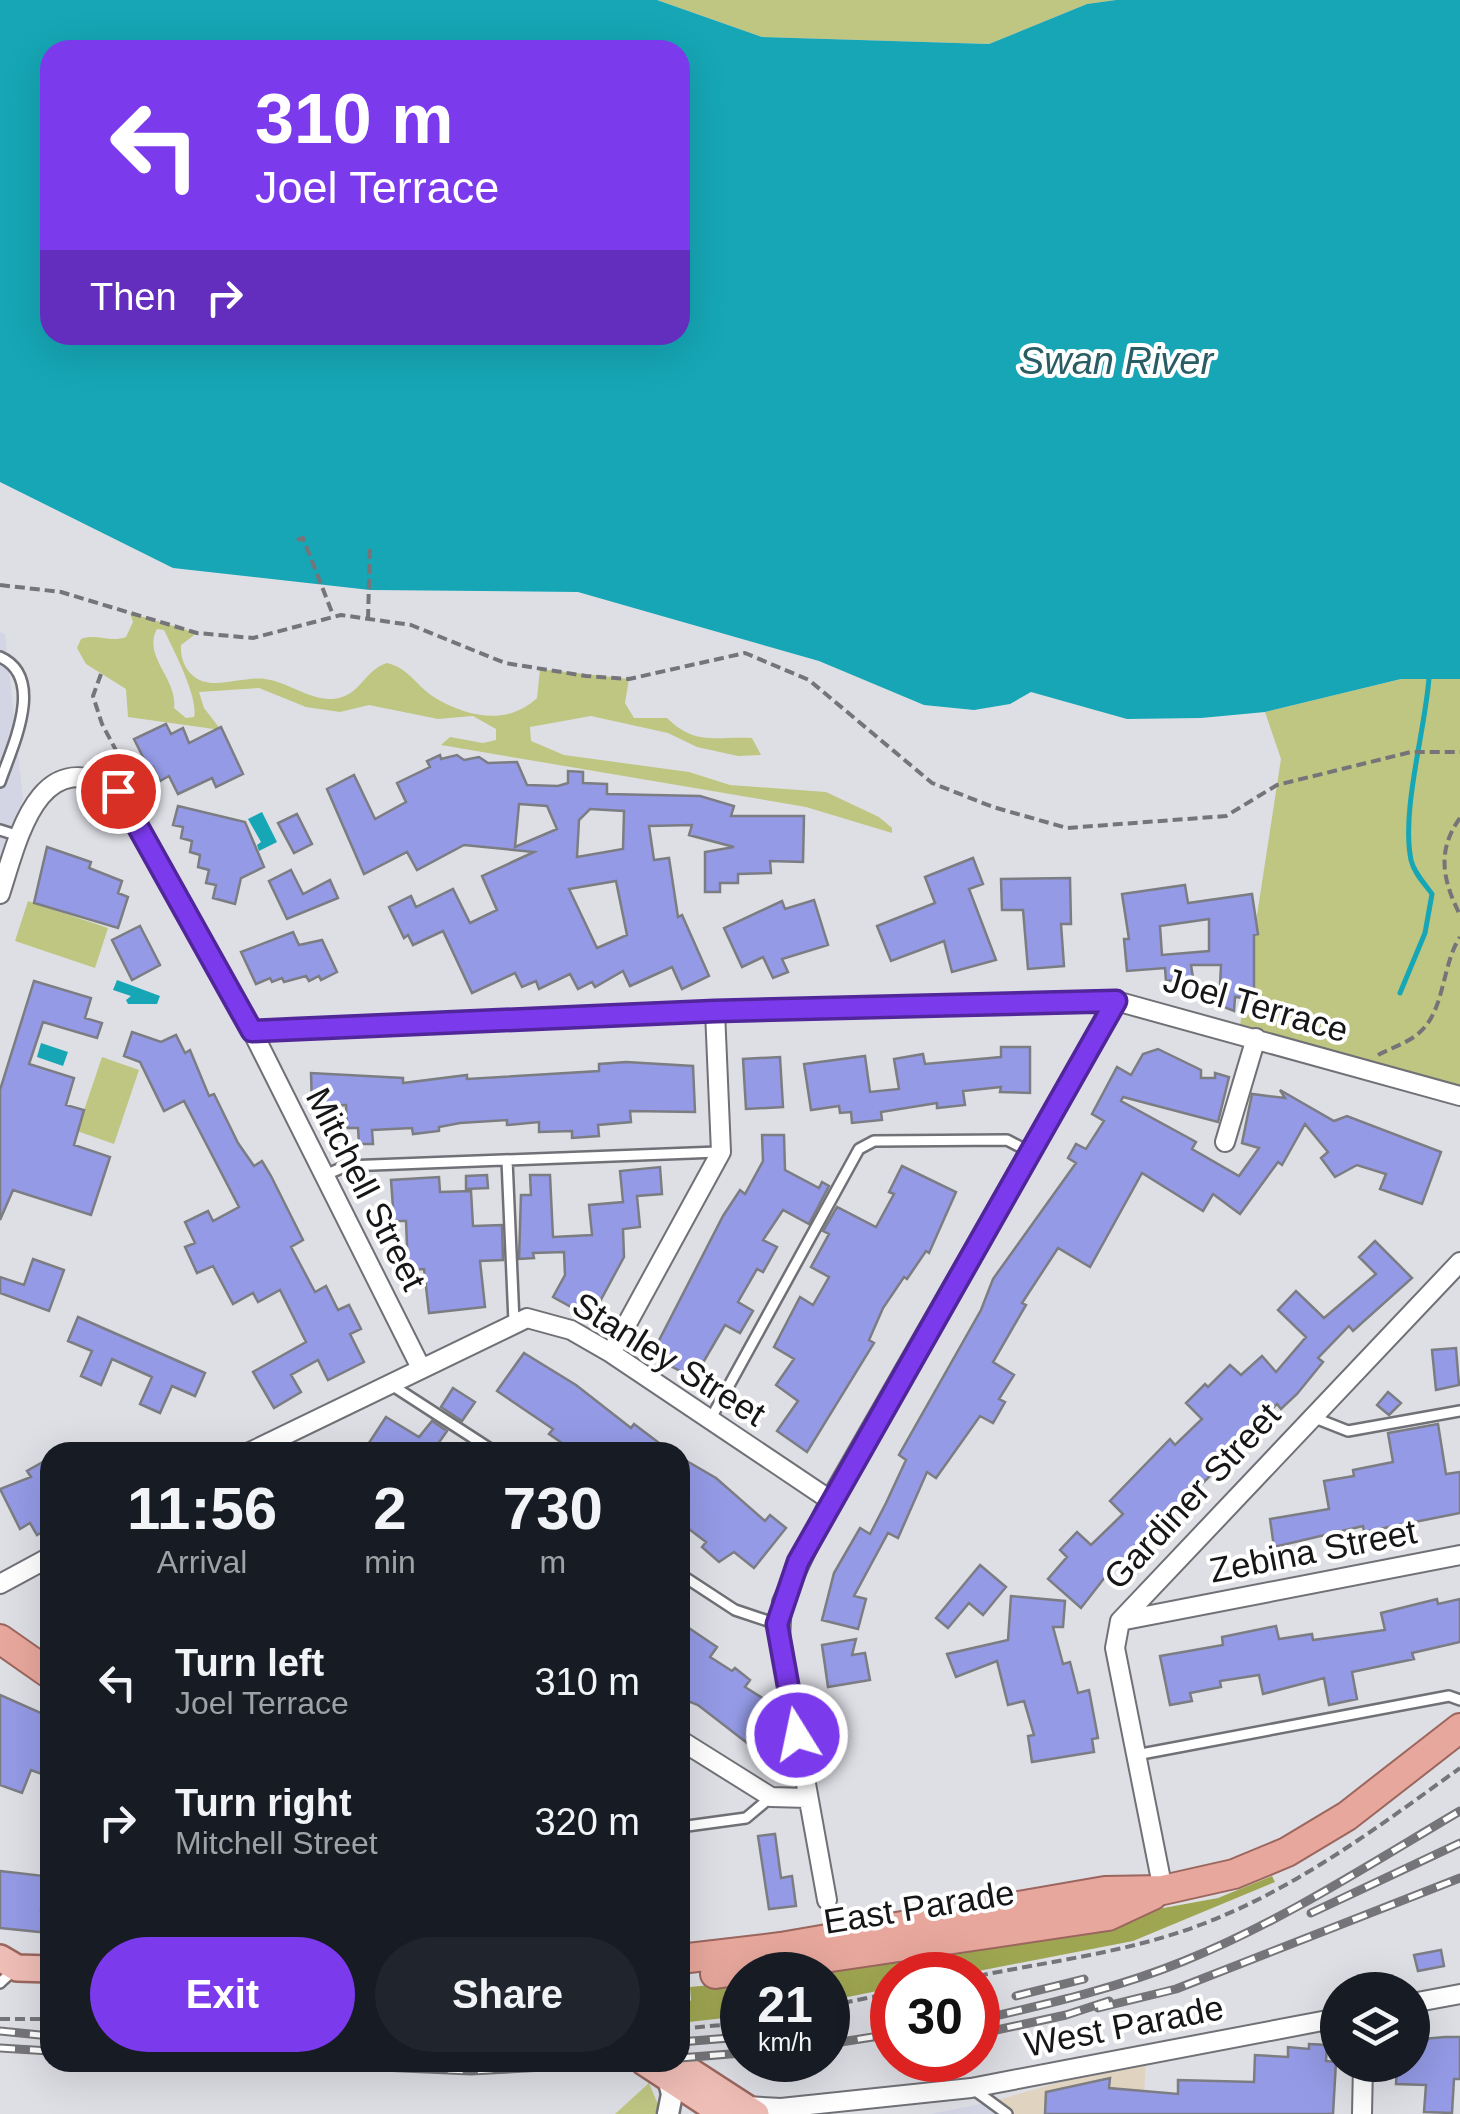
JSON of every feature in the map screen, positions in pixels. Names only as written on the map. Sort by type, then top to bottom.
[{"type":"highway","points":[[0,1624],[40,1646]]},
{"type":"highway","points":[[0,1639],[40,1667]]},
{"type":"highway","name":"East Parade","points":[[690,1959],[782,1947],[1105,1891],[1163,1890],[1234,1874],[1287,1852],[1347,1816],[1460,1728]]},
{"type":"highway","name":"East Parade","points":[[690,1977],[1108,1916],[1163,1890]]},
{"type":"main road","points":[[4,1966],[18,1951],[40,1952]]},
{"type":"main road","points":[[4,1966],[40,1968]]},
{"type":"main road","points":[[675,2072],[742,2112]]},
{"type":"street","name":"Mitchell Street","points":[[5,833],[49,790],[72,778],[96,778],[118,791],[252,1031],[420,1366]]},
{"type":"street","points":[[0,894],[5,833]]},
{"type":"street","points":[[828,1900],[777,1624],[798,1562],[830,1500],[1116,1001]]},
{"type":"street","name":"Joel Terrace","points":[[252,1031],[715,1011],[1116,1001],[1460,1096]]},
{"type":"street","points":[[612,1353],[721,1152],[715,1011]]},
{"type":"street","points":[[1225,1142],[1256,1038]]},
{"type":"street","name":"Gardiner Street","points":[[1163,1890],[1115,1648],[1120,1621],[1460,1262]]},
{"type":"street","name":"Stanley Street","points":[[270,1442],[420,1366],[527,1318],[546,1320],[612,1353],[830,1500]]},
{"type":"street","name":"Zebina Street","points":[[1120,1621],[1460,1555]]},
{"type":"street","points":[[0,1584],[40,1563]]},
{"type":"street","points":[[690,1746],[771,1797],[808,1798]]},
{"type":"street","points":[[1430,2000],[1460,1994]]},
{"type":"street","name":"West Parade","points":[[742,2112],[971,2088],[1320,2021]]},
{"type":"street","points":[[668,2114],[672,2072]]},
{"type":"street","points":[[1362,2114],[1363,2082]]},
{"type":"street","name":"West Parade","points":[[824,2114],[862,2098]]},
{"type":"lane","points":[[0,657],[11,662],[23,686],[22,717],[0,782]]},
{"type":"lane","points":[[710,1420],[859,1150],[874,1141],[1007,1140],[1030,1152]]},
{"type":"lane","points":[[323,1176],[346,1166],[721,1152]]},
{"type":"lane","points":[[508,1160],[514,1322]]},
{"type":"lane","points":[[388,1382],[480,1442]]},
{"type":"lane","points":[[1312,1416],[1348,1431],[1460,1411]]},
{"type":"lane","points":[[690,1581],[735,1610],[777,1624]]},
{"type":"lane","points":[[1136,1754],[1450,1696],[1460,1700]]},
{"type":"lane","points":[[690,1826],[746,1818],[771,1797]]},
{"type":"lane","points":[[971,2088],[1007,2114]]},
{"type":"path","points":[[296,540],[303,538],[334,617]]},
{"type":"path","points":[[368,619],[370,546]]},
{"type":"path","points":[[0,585],[61,592],[196,634],[253,638],[334,617],[411,625],[505,663],[586,676],[630,679],[746,653],[808,680],[932,784],[1067,828],[1226,816],[1277,785],[1411,752],[1460,752]]},
{"type":"path","points":[[102,674],[93,696],[102,724],[134,784],[136,818]]},
{"type":"path","points":[[1460,818],[1443,860],[1445,882],[1460,915]]},
{"type":"path","points":[[1367,1070],[1372,1058],[1423,1030],[1437,1000],[1449,954],[1460,937]]},
{"type":"path","points":[[0,2018],[40,2019]]},
{"type":"path","points":[[690,2028],[720,2025]]},
{"type":"shaded area","points":[[0,632],[5,634],[23,799],[0,860]]},
{"type":"shaded area","points":[[1146,2057],[1143,2114],[1007,2114],[991,2102]]},
{"type":"shaded area","points":[[991,2102],[1007,2114],[930,2114]]},
{"type":"green space","points":[[657,0],[1116,0],[1087,4],[989,44],[762,37]]},
{"type":"green space","points":[[130,613],[197,633],[181,645],[181,654],[189,672],[203,681],[265,679],[321,698],[346,695],[387,663],[402,670],[437,699],[463,711],[489,716],[514,712],[537,698],[540,669],[629,679],[625,703],[634,718],[667,718],[687,733],[706,738],[752,738],[761,755],[738,756],[697,747],[668,733],[591,716],[530,727],[531,741],[564,755],[689,772],[730,785],[826,792],[879,817],[892,828],[892,833],[806,807],[441,745],[450,737],[483,743],[496,740],[496,729],[473,716],[438,719],[369,705],[340,712],[306,707],[259,688],[199,692],[204,708],[221,730],[128,717],[126,689],[86,664],[77,648],[81,639],[87,637],[126,637],[133,622]],"holes":[[[157,629],[164,630],[189,686],[194,717],[186,718],[174,708],[171,687],[154,649]]]},
{"type":"green space","points":[[1401,679],[1460,679],[1460,1096],[1239,1032],[1281,759],[1265,712]]},
{"type":"green space","points":[[28,901],[108,928],[95,968],[15,941]]},
{"type":"green space","points":[[102,1057],[139,1070],[114,1144],[77,1131]]},
{"type":"green space","points":[[1272,1876],[1275,1882],[1133,1941],[1000,1967],[1000,1952],[924,1952],[1218,1898]]},
{"type":"green space","points":[[870,1962],[870,1992],[850,1997],[850,1966]]},
{"type":"green space","points":[[720,1984],[720,2018],[690,2022],[690,1987]]},
{"type":"green space","points":[[649,2083],[659,2107],[655,2114],[615,2114]]},
{"type":"water","name":"Swan River","points":[[0,0],[657,0],[762,37],[989,44],[1087,4],[1116,0],[1460,0],[1460,679],[1401,679],[1265,712],[1201,718],[1127,719],[1031,692],[1010,704],[974,710],[924,705],[819,661],[578,592],[370,590],[173,568],[0,482]]},
{"type":"water","points":[[262,812],[277,842],[259,851],[257,845],[261,842],[248,819]]},
{"type":"water","points":[[117,980],[160,996],[157,1004],[128,1004],[126,1000],[131,996],[113,990]]},
{"type":"water","points":[[41,1043],[68,1052],[63,1066],[37,1057]]},
{"type":"building","points":[[166,724],[171,734],[183,728],[189,743],[221,727],[243,774],[216,787],[212,778],[178,794],[169,776],[160,781],[153,767],[149,769],[134,739]]},
{"type":"building","points":[[440,755],[441,759],[457,755],[464,760],[479,757],[488,763],[517,762],[527,785],[558,786],[568,783],[568,771],[583,772],[583,783],[607,784],[607,794],[700,796],[734,806],[731,816],[804,816],[803,862],[770,861],[771,873],[738,874],[738,883],[720,883],[720,892],[705,892],[705,852],[734,847],[689,835],[692,825],[649,826],[654,860],[669,858],[678,917],[682,915],[709,976],[682,989],[672,967],[630,986],[623,971],[595,987],[592,982],[578,989],[570,974],[539,989],[536,981],[522,987],[515,973],[472,993],[443,931],[413,945],[408,935],[404,938],[389,907],[411,896],[416,907],[453,889],[470,923],[497,910],[482,876],[534,852],[464,845],[417,870],[407,852],[364,874],[327,789],[354,775],[375,819],[406,802],[397,783],[430,767],[427,761]],"holes":[[[519,804],[547,806],[557,829],[515,847]],[[590,809],[624,811],[623,849],[577,857],[579,820]],[[616,881],[627,935],[597,948],[569,889]]]},
{"type":"building","points":[[178,806],[245,822],[264,867],[241,878],[235,904],[213,898],[216,885],[206,883],[209,870],[198,867],[200,855],[190,852],[192,841],[181,838],[183,827],[173,825]]},
{"type":"building","points":[[297,814],[312,844],[294,853],[278,823]]},
{"type":"building","points":[[47,847],[91,862],[89,868],[122,881],[118,893],[128,897],[118,928],[34,903]]},
{"type":"building","points":[[973,858],[983,884],[969,889],[996,960],[952,972],[944,941],[891,961],[877,926],[935,903],[925,877]]},
{"type":"building","points":[[291,870],[303,894],[330,880],[338,898],[287,919],[269,881]]},
{"type":"building","points":[[1070,878],[1071,924],[1061,924],[1064,966],[1028,969],[1023,910],[1002,910],[1001,879]]},
{"type":"building","points":[[1185,885],[1188,903],[1252,894],[1258,934],[1254,935],[1254,999],[1235,997],[1234,1011],[1219,1005],[1221,965],[1191,965],[1193,978],[1166,981],[1165,968],[1127,971],[1124,939],[1129,939],[1122,894]],"holes":[[[1209,919],[1209,951],[1162,955],[1160,926]]]},
{"type":"building","points":[[814,900],[828,945],[782,959],[788,972],[773,978],[763,957],[742,967],[724,928],[782,901],[785,909]]},
{"type":"building","points":[[140,926],[160,965],[132,980],[112,940]]},
{"type":"building","points":[[293,932],[299,945],[322,940],[337,972],[321,980],[319,976],[309,981],[306,976],[272,982],[270,978],[256,984],[241,952]]},
{"type":"building","points":[[34,981],[91,998],[85,1018],[102,1023],[97,1038],[43,1022],[29,1064],[74,1078],[66,1105],[84,1110],[74,1145],[110,1157],[91,1215],[13,1190],[0,1220],[0,1090]]},
{"type":"building","points":[[132,1032],[161,1042],[176,1035],[185,1053],[190,1050],[209,1096],[214,1094],[238,1143],[254,1166],[262,1161],[271,1176],[303,1240],[291,1247],[315,1292],[326,1286],[338,1310],[349,1305],[361,1329],[350,1334],[364,1362],[328,1380],[318,1360],[291,1375],[301,1392],[274,1408],[253,1372],[306,1342],[280,1290],[258,1302],[253,1293],[233,1304],[213,1266],[197,1273],[185,1247],[195,1243],[185,1222],[208,1211],[213,1221],[239,1207],[184,1101],[164,1111],[140,1062],[124,1056]]},
{"type":"building","points":[[1001,1047],[1030,1047],[1030,1093],[1000,1092],[1001,1087],[963,1091],[965,1105],[937,1108],[937,1103],[881,1112],[882,1120],[852,1123],[851,1112],[840,1113],[839,1106],[811,1110],[804,1064],[865,1056],[870,1092],[899,1089],[894,1059],[923,1054],[925,1064],[1001,1057]]},
{"type":"building","points":[[1158,1049],[1201,1070],[1201,1078],[1215,1078],[1215,1073],[1229,1077],[1218,1122],[1123,1097],[1121,1101],[1196,1142],[1192,1149],[1239,1176],[1259,1148],[1242,1143],[1252,1094],[1285,1098],[1280,1090],[1334,1121],[1347,1116],[1441,1152],[1422,1204],[1380,1189],[1386,1174],[1357,1165],[1335,1177],[1321,1158],[1328,1152],[1305,1124],[1282,1165],[1278,1162],[1240,1214],[1213,1194],[1203,1211],[1142,1173],[1090,1267],[1058,1248],[1022,1303],[1026,1305],[993,1362],[1014,1375],[999,1399],[1005,1402],[993,1423],[980,1416],[936,1478],[927,1472],[898,1538],[888,1533],[854,1596],[866,1599],[858,1629],[822,1620],[834,1573],[860,1528],[870,1534],[906,1460],[899,1455],[981,1310],[993,1279],[1076,1163],[1068,1158],[1076,1144],[1086,1149],[1104,1121],[1092,1114],[1117,1067],[1131,1075],[1143,1054]]},
{"type":"building","points":[[780,1057],[783,1107],[746,1109],[743,1059]]},
{"type":"building","points":[[599,1064],[693,1066],[695,1112],[630,1111],[631,1122],[598,1125],[599,1136],[572,1138],[572,1131],[539,1132],[539,1122],[507,1125],[507,1120],[460,1123],[439,1127],[439,1131],[413,1134],[412,1128],[372,1130],[373,1144],[359,1144],[358,1128],[347,1128],[346,1105],[312,1106],[311,1073],[403,1078],[403,1083],[467,1075],[467,1079],[599,1071]]},
{"type":"building","points":[[762,1135],[784,1135],[785,1170],[819,1188],[822,1182],[829,1186],[809,1224],[783,1210],[763,1240],[777,1247],[763,1272],[757,1269],[738,1302],[753,1311],[740,1333],[725,1325],[694,1378],[651,1356],[723,1216],[740,1190],[745,1194],[763,1161]]},
{"type":"building","points":[[902,1166],[956,1192],[929,1253],[926,1251],[907,1279],[904,1277],[883,1308],[869,1340],[874,1343],[807,1452],[777,1431],[798,1401],[776,1385],[794,1359],[774,1347],[800,1297],[813,1305],[829,1277],[811,1267],[829,1234],[823,1231],[837,1207],[876,1227],[894,1194],[889,1192]]},
{"type":"building","points":[[660,1167],[662,1194],[637,1196],[640,1227],[623,1229],[624,1257],[591,1318],[553,1297],[565,1275],[564,1252],[533,1253],[534,1258],[519,1259],[521,1195],[531,1195],[530,1175],[550,1175],[553,1237],[592,1235],[589,1205],[623,1202],[620,1171]]},
{"type":"building","points":[[487,1175],[488,1188],[466,1189],[466,1176]]},
{"type":"building","points":[[439,1177],[440,1192],[471,1191],[473,1226],[502,1225],[503,1260],[480,1261],[485,1307],[429,1313],[424,1269],[408,1270],[406,1221],[394,1221],[391,1180]]},
{"type":"building","points":[[1375,1241],[1412,1278],[1353,1331],[1349,1326],[1318,1358],[1323,1362],[1297,1394],[1281,1409],[1277,1404],[1252,1430],[1261,1439],[1250,1450],[1244,1445],[1211,1475],[1183,1502],[1189,1509],[1170,1526],[1163,1519],[1136,1545],[1141,1550],[1122,1569],[1116,1563],[1081,1608],[1048,1579],[1067,1557],[1060,1550],[1077,1532],[1091,1545],[1123,1514],[1110,1501],[1170,1439],[1175,1445],[1202,1419],[1186,1403],[1205,1384],[1208,1387],[1230,1365],[1241,1375],[1262,1356],[1276,1372],[1306,1337],[1278,1310],[1296,1291],[1324,1318],[1376,1274],[1359,1257]]},
{"type":"building","points":[[33,1259],[64,1270],[49,1311],[0,1293],[0,1277],[24,1285]]},
{"type":"building","points":[[78,1317],[205,1373],[195,1396],[172,1386],[160,1413],[140,1404],[152,1377],[112,1359],[101,1385],[81,1376],[92,1351],[68,1341]]},
{"type":"building","points":[[1456,1348],[1459,1385],[1436,1390],[1432,1350]]},
{"type":"building","points":[[524,1353],[576,1385],[631,1428],[634,1424],[658,1442],[561,1442],[549,1434],[553,1429],[497,1391]]},
{"type":"building","points":[[453,1388],[475,1402],[462,1421],[441,1407]]},
{"type":"building","points":[[1388,1392],[1401,1403],[1389,1415],[1377,1405]]},
{"type":"building","points":[[386,1417],[419,1437],[432,1421],[447,1431],[439,1442],[370,1442]]},
{"type":"building","points":[[1438,1424],[1446,1474],[1460,1472],[1460,1513],[1364,1532],[1363,1526],[1274,1547],[1270,1519],[1329,1509],[1324,1481],[1354,1476],[1353,1470],[1393,1462],[1388,1433]]},
{"type":"building","points":[[690,1463],[716,1478],[765,1521],[770,1515],[786,1528],[754,1568],[734,1552],[719,1562],[702,1547],[706,1542],[690,1530]]},
{"type":"building","points":[[40,1464],[37,1535],[30,1523],[20,1529],[0,1489],[31,1477],[27,1471]]},
{"type":"building","points":[[980,1565],[1006,1587],[983,1615],[969,1603],[948,1628],[936,1618]]},
{"type":"building","points":[[1011,1596],[1065,1601],[1063,1627],[1053,1627],[1063,1664],[1070,1662],[1078,1693],[1089,1690],[1098,1738],[1092,1739],[1094,1752],[1032,1762],[1028,1736],[1034,1735],[1024,1701],[1008,1705],[997,1661],[956,1677],[947,1654],[1008,1640]]},
{"type":"building","points":[[1437,1599],[1438,1604],[1460,1599],[1460,1642],[1412,1653],[1414,1659],[1352,1672],[1357,1699],[1329,1705],[1324,1678],[1263,1694],[1259,1675],[1220,1681],[1221,1687],[1190,1693],[1192,1701],[1170,1705],[1160,1656],[1223,1645],[1222,1637],[1276,1626],[1279,1639],[1312,1634],[1313,1640],[1385,1630],[1381,1613]]},
{"type":"building","points":[[690,1629],[717,1647],[710,1657],[732,1671],[735,1668],[750,1680],[745,1687],[772,1704],[756,1729],[770,1738],[760,1753],[690,1702]]},
{"type":"building","points":[[856,1639],[852,1655],[865,1653],[870,1680],[828,1687],[822,1645]]},
{"type":"building","points":[[0,1695],[40,1713],[40,1773],[31,1770],[22,1793],[0,1785]]},
{"type":"building","points":[[775,1834],[781,1878],[792,1876],[796,1906],[769,1909],[758,1836]]},
{"type":"building","points":[[0,1871],[40,1876],[40,1932],[0,1928]]},
{"type":"building","points":[[1441,1950],[1444,1966],[1418,1971],[1414,1955]]},
{"type":"building","points":[[1460,2037],[1460,2079],[1454,2079],[1452,2113],[1424,2112],[1426,2085],[1396,2084],[1430,2082],[1430,2038]]},
{"type":"building","points":[[1309,2044],[1320,2045],[1320,2082],[1335,2082],[1333,2114],[1045,2114],[1046,2092],[1110,2078],[1109,2088],[1178,2094],[1178,2080],[1254,2082],[1255,2055],[1288,2057],[1288,2047],[1309,2049]]},
{"type":"waterway","points":[[1400,993],[1425,933],[1432,894],[1412,865],[1409,840],[1411,795],[1429,678]]},
{"type":"railway","points":[[1000,2015],[1108,1987],[1220,1946],[1325,1891],[1460,1811]]},
{"type":"railway","points":[[1311,1913],[1460,1843]]},
{"type":"railway","points":[[1098,2008],[1176,1989],[1460,1878]]},
{"type":"railway","points":[[1016,1996],[1084,1979]]},
{"type":"railway","points":[[1000,2029],[1109,2001]]},
{"type":"railway","points":[[0,2031],[40,2035]]},
{"type":"railway","points":[[850,2041],[870,2037]]},
{"type":"railway","points":[[690,2041],[720,2039]]},
{"type":"railway","points":[[0,2048],[40,2050]]},
{"type":"railway","points":[[690,2057],[720,2055]]},
{"type":"route","points":[[118,791],[252,1031],[715,1011],[1116,1001],[798,1562],[777,1624],[797,1735]]}]
